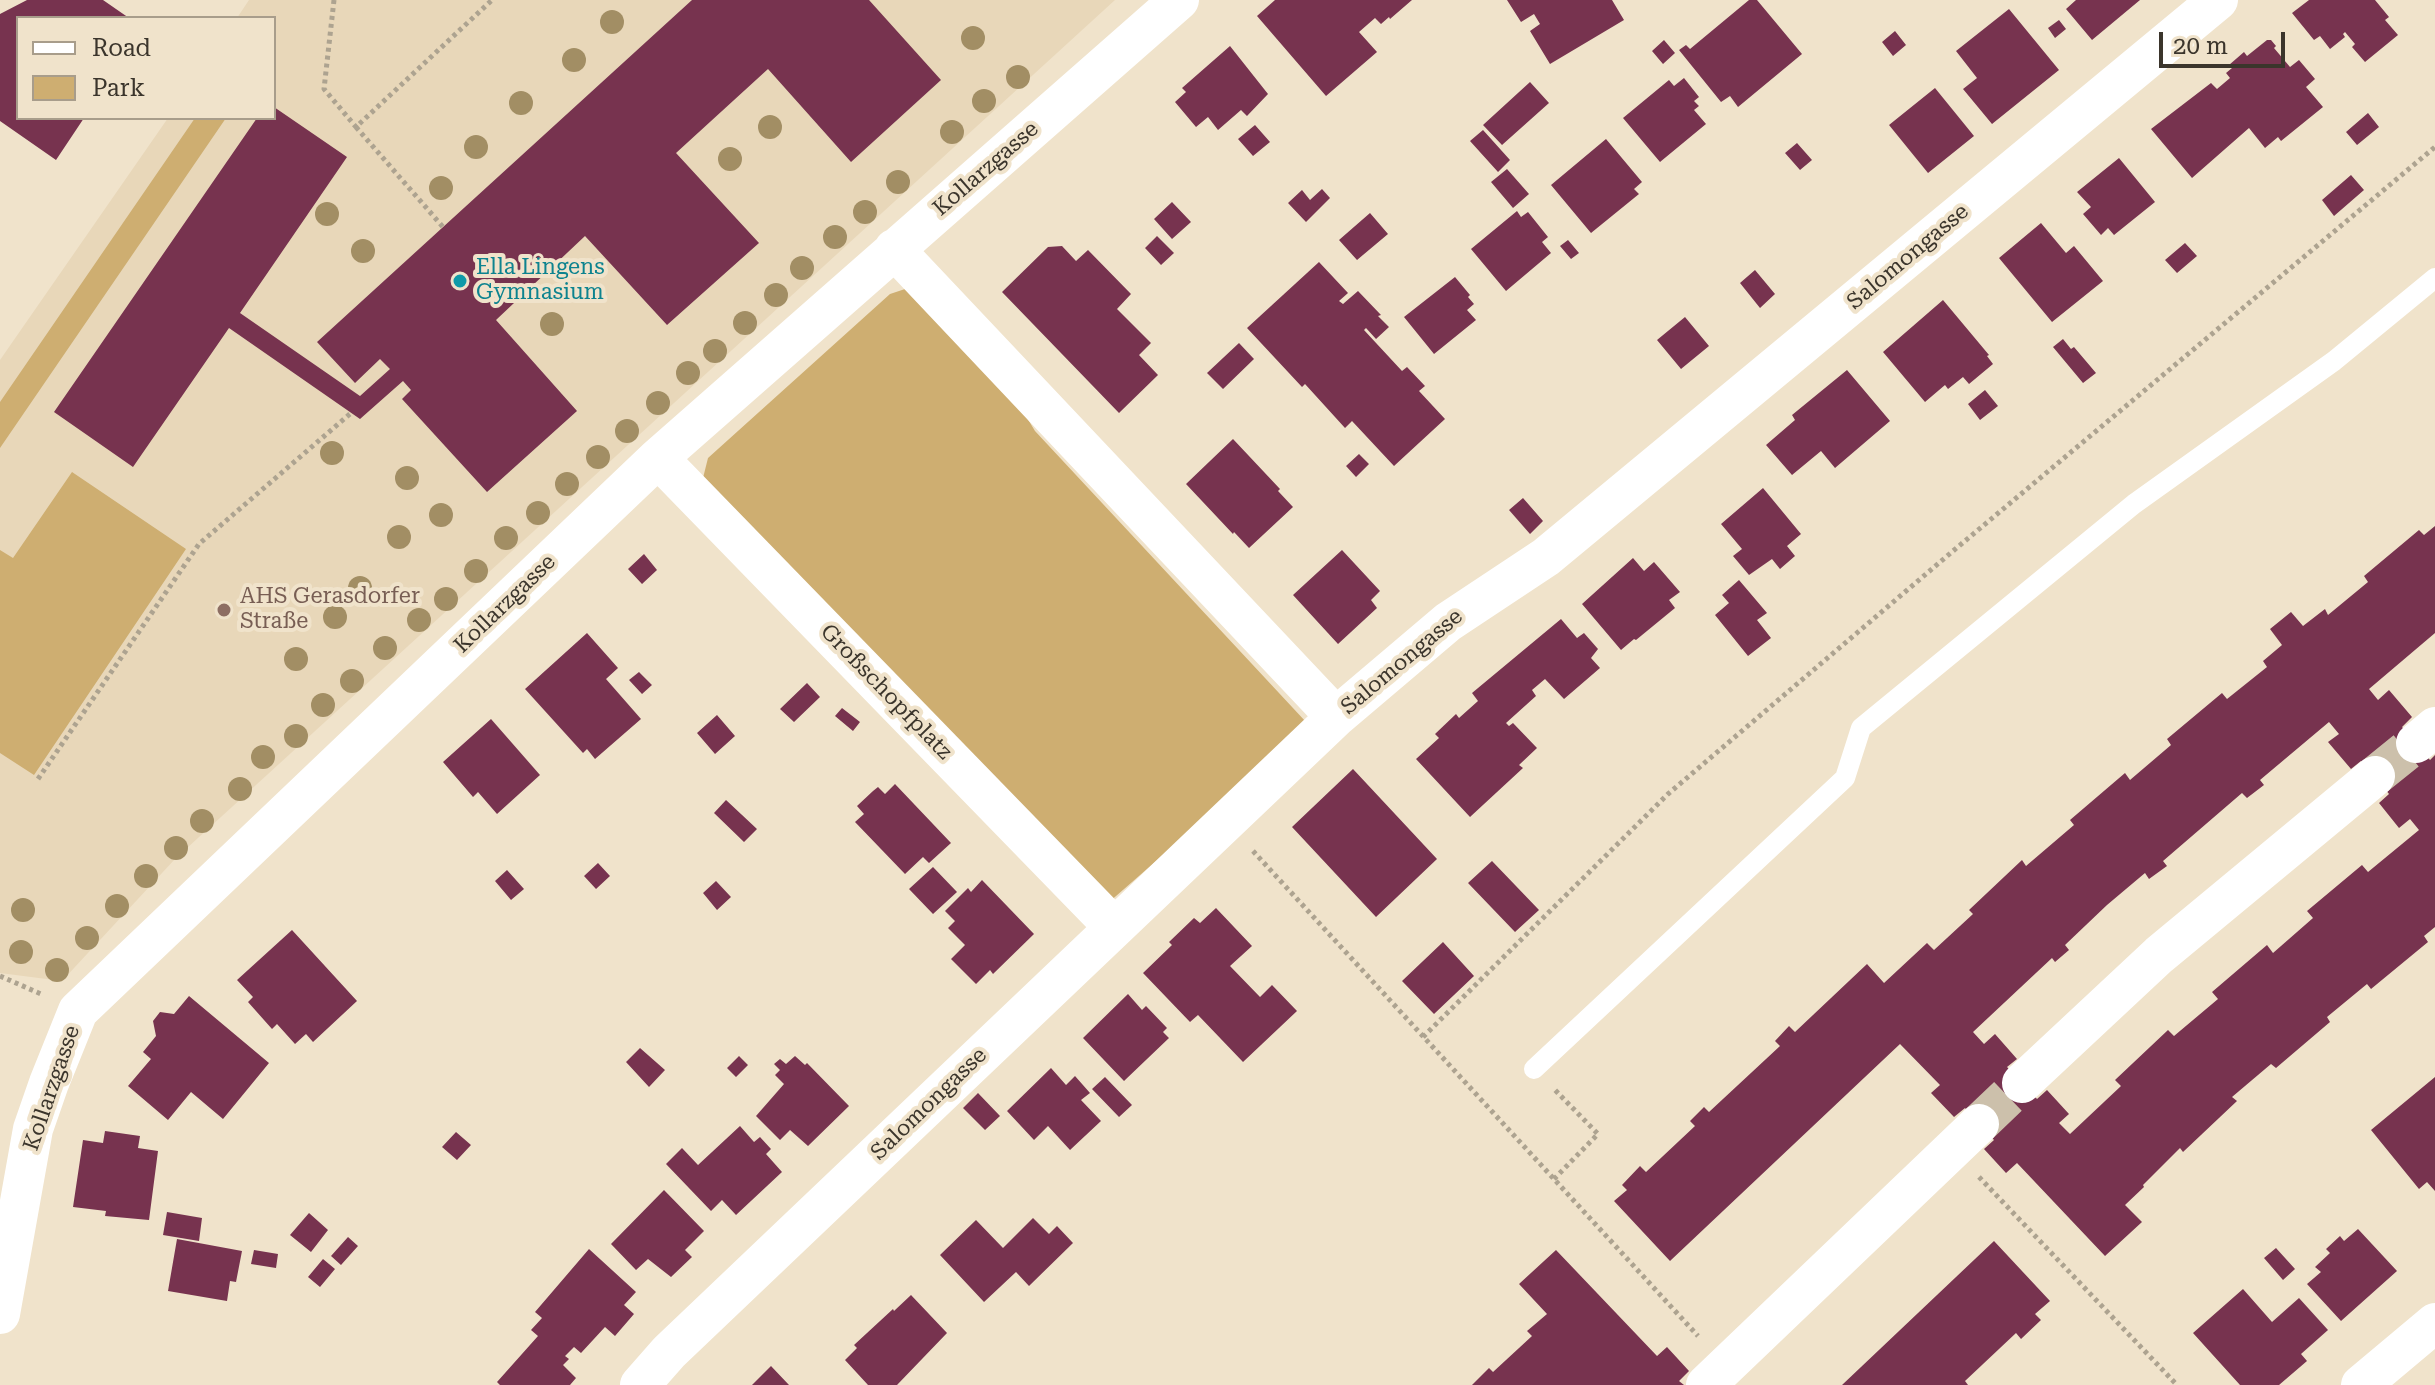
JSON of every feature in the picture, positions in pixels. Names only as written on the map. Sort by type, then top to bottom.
[{"type":"street","name":"Kollarzgasse","points":[[0,1314],[33,1129],[78,1011],[658,458],[1179,0]]},
{"type":"street","name":"Salomongasse","points":[[640,1385],[669,1352],[1336,717],[1448,622],[1546,557],[2218,0]]},
{"type":"street","points":[[894,249],[1336,717]]},
{"type":"street","name":"Großschopfplatz","points":[[658,458],[1114,927]]},
{"type":"street","points":[[2022,1083],[2159,955],[2375,776]]},
{"type":"street","points":[[1716,1376],[1966,1136]]},
{"type":"street","points":[[2361,1385],[2435,1323]]},
{"type":"lane","points":[[1534,1069],[1845,778],[1861,728],[2134,504],[2334,361],[2435,278]]},
{"type":"path","points":[[334,0],[324,89],[443,227]]},
{"type":"path","points":[[356,127],[492,0]]},
{"type":"path","points":[[1423,1037],[1668,794],[2435,147]]},
{"type":"path","points":[[38,779],[199,544],[351,413]]},
{"type":"path","points":[[1226,822],[1554,1179],[1716,1376]]},
{"type":"path","points":[[1534,1069],[1598,1134],[1554,1179]]},
{"type":"path","points":[[1966,1136],[2177,1385]]},
{"type":"shaded area","name":"AHS Gerasdorfer Straße","points":[[249,0],[1115,0],[175,859],[62,981],[0,973],[0,360],[167,120],[276,120],[276,16],[238,16]]},
{"type":"green space","points":[[194,120],[225,120],[0,448],[0,402]]},
{"type":"green space","points":[[905,289],[1012,393],[1035,431],[1306,722],[1210,814],[1108,903],[703,478],[708,458],[890,294]]},
{"type":"green space","points":[[72,472],[186,549],[34,775],[0,753],[0,550],[13,558]]},
{"type":"building","points":[[27,0],[103,0],[126,16],[16,16],[16,120],[83,120],[56,160],[0,121],[0,14]]},
{"type":"building","name":"Ella Lingens Gymnasium","points":[[692,0],[869,0],[941,80],[851,162],[768,69],[676,153],[759,243],[667,325],[585,236],[496,320],[577,411],[487,492],[402,399],[411,390],[403,381],[360,419],[229,328],[133,467],[54,412],[256,120],[276,120],[276,108],[347,157],[240,313],[360,396],[390,369],[380,359],[355,383],[317,342]]},
{"type":"building","points":[[1275,0],[1412,0],[1390,19],[1381,24],[1375,18],[1359,32],[1377,52],[1326,96],[1257,16]]},
{"type":"building","points":[[1507,0],[1612,0],[1624,20],[1550,64],[1530,31],[1540,24],[1534,14],[1521,22]]},
{"type":"building","points":[[1749,0],[1757,0],[1802,54],[1738,107],[1730,96],[1721,102],[1679,50],[1686,45],[1690,49]]},
{"type":"building","points":[[2076,0],[2140,0],[2092,40],[2066,9]]},
{"type":"building","points":[[2309,0],[2375,0],[2389,17],[2385,20],[2398,35],[2365,62],[2352,47],[2355,44],[2345,32],[2345,37],[2330,49],[2320,36],[2314,40],[2292,13]]},
{"type":"building","points":[[2009,9],[2059,70],[1992,124],[1963,89],[1977,78],[1956,51]]},
{"type":"building","points":[[2059,20],[2066,29],[2055,38],[2048,28]]},
{"type":"building","points":[[1895,31],[1906,45],[1893,56],[1882,42]]},
{"type":"building","points":[[1664,40],[1675,53],[1663,64],[1652,51]]},
{"type":"building","points":[[2271,40],[2290,67],[2299,60],[2315,79],[2306,87],[2323,107],[2281,141],[2278,137],[2265,148],[2249,128],[2192,178],[2151,129],[2211,83],[2217,89],[2230,78],[2226,73],[2232,68],[2229,65],[2244,52],[2247,56]]},
{"type":"building","points":[[1230,46],[1268,94],[1247,116],[1241,110],[1218,130],[1208,117],[1196,127],[1175,102],[1186,92],[1182,88]]},
{"type":"building","points":[[1684,78],[1699,97],[1694,101],[1699,106],[1694,110],[1706,124],[1660,162],[1623,118],[1669,80],[1674,86]]},
{"type":"building","points":[[1530,82],[1549,103],[1502,145],[1483,125]]},
{"type":"building","points":[[1935,88],[1974,136],[1928,173],[1889,125]]},
{"type":"building","points":[[2368,113],[2379,127],[2357,145],[2346,132]]},
{"type":"building","points":[[1255,125],[1270,142],[1253,156],[1238,139]]},
{"type":"building","points":[[1483,130],[1510,160],[1498,172],[1470,141]]},
{"type":"building","points":[[1606,139],[1642,182],[1634,189],[1639,194],[1591,233],[1551,185]]},
{"type":"building","points":[[1797,143],[1812,160],[1800,170],[1785,153]]},
{"type":"building","points":[[2119,158],[2155,202],[2114,235],[2108,228],[2101,235],[2083,214],[2091,207],[2077,192]]},
{"type":"building","points":[[1507,169],[1529,194],[1513,208],[1491,182]]},
{"type":"building","points":[[2351,175],[2364,190],[2334,216],[2322,200]]},
{"type":"building","points":[[1322,189],[1330,198],[1306,222],[1288,203],[1302,190],[1310,200]]},
{"type":"building","points":[[1172,202],[1191,222],[1172,239],[1154,219]]},
{"type":"building","points":[[1517,211],[1521,217],[1528,212],[1548,237],[1542,242],[1551,253],[1506,291],[1471,249]]},
{"type":"building","points":[[1370,213],[1388,234],[1357,260],[1339,240]]},
{"type":"building","points":[[2041,223],[2066,253],[2074,246],[2103,281],[2052,322],[1999,258]]},
{"type":"building","points":[[1157,236],[1174,253],[1161,265],[1145,248]]},
{"type":"building","points":[[1568,240],[1579,253],[1571,259],[1560,246]]},
{"type":"building","points":[[2185,243],[2197,256],[2177,273],[2165,260]]},
{"type":"building","points":[[1062,246],[1076,261],[1088,250],[1131,294],[1117,309],[1151,343],[1139,355],[1158,375],[1119,413],[1002,292],[1048,247]]},
{"type":"building","points":[[1319,262],[1348,293],[1339,301],[1343,304],[1358,291],[1381,315],[1378,316],[1389,327],[1376,339],[1366,328],[1364,330],[1402,371],[1407,367],[1425,386],[1419,391],[1445,419],[1394,466],[1352,421],[1345,428],[1247,328]]},
{"type":"building","points":[[1755,270],[1775,294],[1760,308],[1740,283]]},
{"type":"building","points":[[1455,277],[1470,295],[1468,297],[1474,304],[1467,310],[1476,320],[1434,354],[1404,317]]},
{"type":"building","points":[[1943,300],[1993,364],[1969,384],[1963,377],[1948,389],[1945,385],[1925,402],[1883,352]]},
{"type":"building","points":[[1685,317],[1709,346],[1681,369],[1657,340]]},
{"type":"building","points":[[2063,339],[2096,373],[2083,383],[2053,347]]},
{"type":"building","points":[[1239,343],[1254,359],[1223,389],[1207,373]]},
{"type":"building","points":[[1847,370],[1890,421],[1835,468],[1821,451],[1792,475],[1766,445],[1795,420],[1792,415]]},
{"type":"building","points":[[1985,390],[1998,406],[1980,420],[1968,404]]},
{"type":"building","points":[[1233,439],[1293,507],[1249,548],[1186,484]]},
{"type":"building","points":[[1359,454],[1369,464],[1356,477],[1346,466]]},
{"type":"building","points":[[1763,488],[1801,534],[1787,546],[1795,556],[1780,569],[1772,559],[1749,575],[1733,556],[1742,549],[1721,524]]},
{"type":"building","points":[[1523,498],[1543,521],[1530,534],[1509,510]]},
{"type":"building","points":[[2435,526],[2435,633],[2369,689],[2378,700],[2389,690],[2412,717],[2402,727],[2430,760],[2435,755],[2435,927],[2424,936],[2428,942],[2371,989],[2367,984],[2327,1017],[2330,1022],[2276,1068],[2271,1064],[2232,1097],[2237,1101],[2183,1152],[2180,1148],[2125,1205],[2142,1222],[2105,1256],[2017,1163],[2006,1173],[1984,1149],[1994,1140],[1965,1108],[1954,1117],[1931,1093],[1940,1085],[1900,1044],[1670,1261],[1614,1201],[1627,1190],[1622,1185],[1640,1166],[1646,1172],[1695,1126],[1690,1121],[1704,1107],[1709,1112],[1780,1046],[1775,1041],[1789,1026],[1795,1032],[1867,964],[1884,983],[1927,943],[1934,950],[1973,914],[1969,910],[2022,860],[2026,866],[2074,825],[2070,820],[2125,773],[2130,780],[2171,745],[2167,739],[2222,693],[2227,699],[2267,667],[2263,661],[2282,645],[2270,629],[2291,612],[2303,626],[2325,609],[2328,615],[2368,582],[2364,576],[2419,530],[2424,535]],"holes":[[[2329,722],[2339,734],[2328,742],[2351,769],[2361,761],[2375,776],[2389,794],[2379,803],[2399,828],[2410,819],[2419,830],[2368,872],[2362,865],[2307,911],[2313,918],[2273,953],[2267,945],[2212,992],[2218,999],[2174,1036],[2168,1030],[2115,1080],[2121,1086],[2070,1134],[2059,1123],[2069,1114],[2047,1090],[2037,1099],[2007,1067],[2017,1059],[1995,1034],[1984,1044],[1973,1032],[2052,958],[2055,962],[2069,950],[2065,945],[2107,905],[2145,873],[2149,879],[2167,866],[2163,861],[2242,793],[2247,798],[2264,785],[2260,780]]]},
{"type":"building","points":[[1342,550],[1380,591],[1371,600],[1377,608],[1338,644],[1293,595]]},
{"type":"building","points":[[644,554],[657,570],[642,584],[628,569]]},
{"type":"building","points":[[1633,558],[1644,571],[1654,562],[1680,592],[1669,600],[1675,608],[1621,650],[1582,604]]},
{"type":"building","points":[[1739,580],[1767,613],[1757,620],[1771,638],[1748,656],[1715,615],[1729,603],[1722,595]]},
{"type":"building","points":[[1561,619],[1577,638],[1584,633],[1598,649],[1591,658],[1600,668],[1564,699],[1545,679],[1532,690],[1536,696],[1506,723],[1509,726],[1513,723],[1537,748],[1519,765],[1523,768],[1470,817],[1416,759],[1439,738],[1435,734],[1456,714],[1459,718],[1478,701],[1472,693]]},
{"type":"building","points":[[587,633],[618,668],[606,679],[641,719],[595,759],[587,749],[583,753],[525,689]]},
{"type":"building","points":[[639,672],[652,685],[642,694],[629,680]]},
{"type":"building","points":[[807,683],[820,697],[794,722],[780,709]]},
{"type":"building","points":[[842,708],[860,722],[853,731],[835,716]]},
{"type":"building","points":[[717,715],[735,736],[715,754],[697,733]]},
{"type":"building","points":[[491,719],[540,775],[497,814],[478,792],[473,797],[443,762]]},
{"type":"building","points":[[1353,769],[1437,859],[1376,917],[1292,827]]},
{"type":"building","points":[[895,784],[951,843],[929,863],[923,857],[905,874],[855,822],[864,814],[857,806],[878,787],[885,794]]},
{"type":"building","points":[[726,800],[757,829],[744,842],[714,813]]},
{"type":"building","points":[[1492,861],[1539,910],[1515,932],[1468,883]]},
{"type":"building","points":[[598,863],[610,876],[596,889],[584,876]]},
{"type":"building","points":[[933,867],[957,892],[933,914],[909,889]]},
{"type":"building","points":[[507,870],[524,889],[511,900],[495,881]]},
{"type":"building","points":[[982,880],[1034,934],[993,974],[990,970],[976,984],[951,959],[965,945],[948,928],[955,921],[945,911],[968,888],[971,892]]},
{"type":"building","points":[[716,881],[731,897],[717,910],[703,893]]},
{"type":"building","points":[[1216,908],[1252,946],[1230,966],[1260,997],[1272,985],[1297,1011],[1243,1062],[1198,1015],[1190,1022],[1143,973],[1194,918],[1200,923]]},
{"type":"building","points":[[292,930],[357,1001],[313,1042],[306,1034],[295,1044],[277,1024],[272,1029],[248,1002],[253,997],[237,980]]},
{"type":"building","points":[[1443,942],[1474,976],[1434,1014],[1402,981]]},
{"type":"building","points":[[1128,994],[1142,1010],[1146,1006],[1167,1028],[1163,1032],[1169,1038],[1124,1081],[1083,1038]]},
{"type":"building","points":[[189,996],[269,1063],[223,1119],[191,1092],[168,1120],[128,1086],[151,1059],[143,1052],[156,1036],[153,1021],[160,1012],[174,1014]]},
{"type":"building","points":[[640,1048],[665,1070],[649,1087],[626,1062]]},
{"type":"building","points":[[739,1056],[748,1065],[736,1077],[727,1068]]},
{"type":"building","points":[[795,1056],[805,1065],[807,1063],[849,1106],[808,1146],[790,1130],[780,1140],[756,1116],[784,1084],[775,1075],[780,1070],[774,1064],[780,1059],[786,1064]]},
{"type":"building","points":[[1051,1068],[1066,1085],[1075,1076],[1090,1093],[1081,1100],[1101,1121],[1070,1150],[1048,1126],[1034,1140],[1007,1111]]},
{"type":"building","points":[[1105,1077],[1132,1105],[1119,1117],[1092,1089]]},
{"type":"building","points":[[2435,1077],[2435,1191],[2427,1182],[2419,1189],[2371,1130]]},
{"type":"building","points":[[978,1093],[1000,1116],[985,1130],[963,1108]]},
{"type":"building","points":[[740,1126],[754,1142],[760,1137],[771,1149],[766,1154],[782,1172],[736,1215],[722,1200],[711,1211],[666,1164],[682,1148],[698,1165]]},
{"type":"building","points":[[105,1131],[140,1136],[138,1148],[158,1151],[149,1220],[105,1216],[106,1211],[73,1207],[83,1140],[103,1143]]},
{"type":"building","points":[[456,1132],[471,1145],[457,1160],[442,1147]]},
{"type":"building","points":[[664,1190],[704,1231],[685,1250],[692,1257],[671,1277],[648,1259],[636,1270],[611,1244]]},
{"type":"building","points":[[167,1212],[202,1218],[199,1241],[163,1235]]},
{"type":"building","points":[[309,1213],[328,1230],[311,1252],[290,1235]]},
{"type":"building","points":[[1033,1218],[1049,1234],[1057,1226],[1073,1243],[1029,1286],[1016,1272],[984,1302],[940,1255],[976,1220],[1003,1248]]},
{"type":"building","points":[[2358,1229],[2397,1271],[2341,1321],[2307,1284],[2321,1272],[2315,1267],[2330,1253],[2326,1249],[2340,1236],[2344,1241]]},
{"type":"building","points":[[348,1237],[358,1246],[341,1265],[331,1256]]},
{"type":"building","points":[[177,1239],[242,1251],[236,1282],[230,1281],[227,1301],[168,1291]]},
{"type":"building","points":[[1994,1241],[2050,1301],[2035,1314],[2041,1320],[2021,1339],[2016,1333],[1965,1381],[1968,1385],[1842,1385]]},
{"type":"building","points":[[2276,1248],[2295,1269],[2283,1280],[2264,1258]]},
{"type":"building","points":[[589,1249],[636,1292],[624,1305],[634,1314],[615,1336],[605,1327],[581,1353],[574,1347],[565,1356],[569,1359],[563,1365],[576,1378],[570,1385],[500,1385],[497,1382],[538,1336],[531,1330],[542,1318],[535,1312]]},
{"type":"building","points":[[254,1250],[278,1254],[276,1268],[251,1264]]},
{"type":"building","points":[[1556,1250],[1657,1356],[1667,1347],[1689,1371],[1679,1381],[1684,1385],[1472,1385],[1489,1368],[1493,1372],[1532,1336],[1527,1331],[1547,1314],[1519,1284]]},
{"type":"building","points":[[323,1259],[335,1269],[320,1287],[308,1277]]},
{"type":"building","points":[[2243,1289],[2272,1322],[2299,1298],[2328,1330],[2301,1354],[2307,1361],[2279,1385],[2240,1385],[2193,1333]]},
{"type":"building","points":[[911,1295],[947,1333],[897,1385],[868,1385],[845,1360],[857,1348],[854,1345]]},
{"type":"building","points":[[771,1366],[789,1385],[752,1385]]},
{"type":"tunnel","points":[[2375,776],[2416,743]]},
{"type":"tunnel","points":[[1979,1124],[2022,1083]]},
{"type":"place","name":"Ella Lingens Gymnasium","points":[[460,281]]},
{"type":"place","name":"AHS Gerasdorfer Straße","points":[[224,610]]}]
